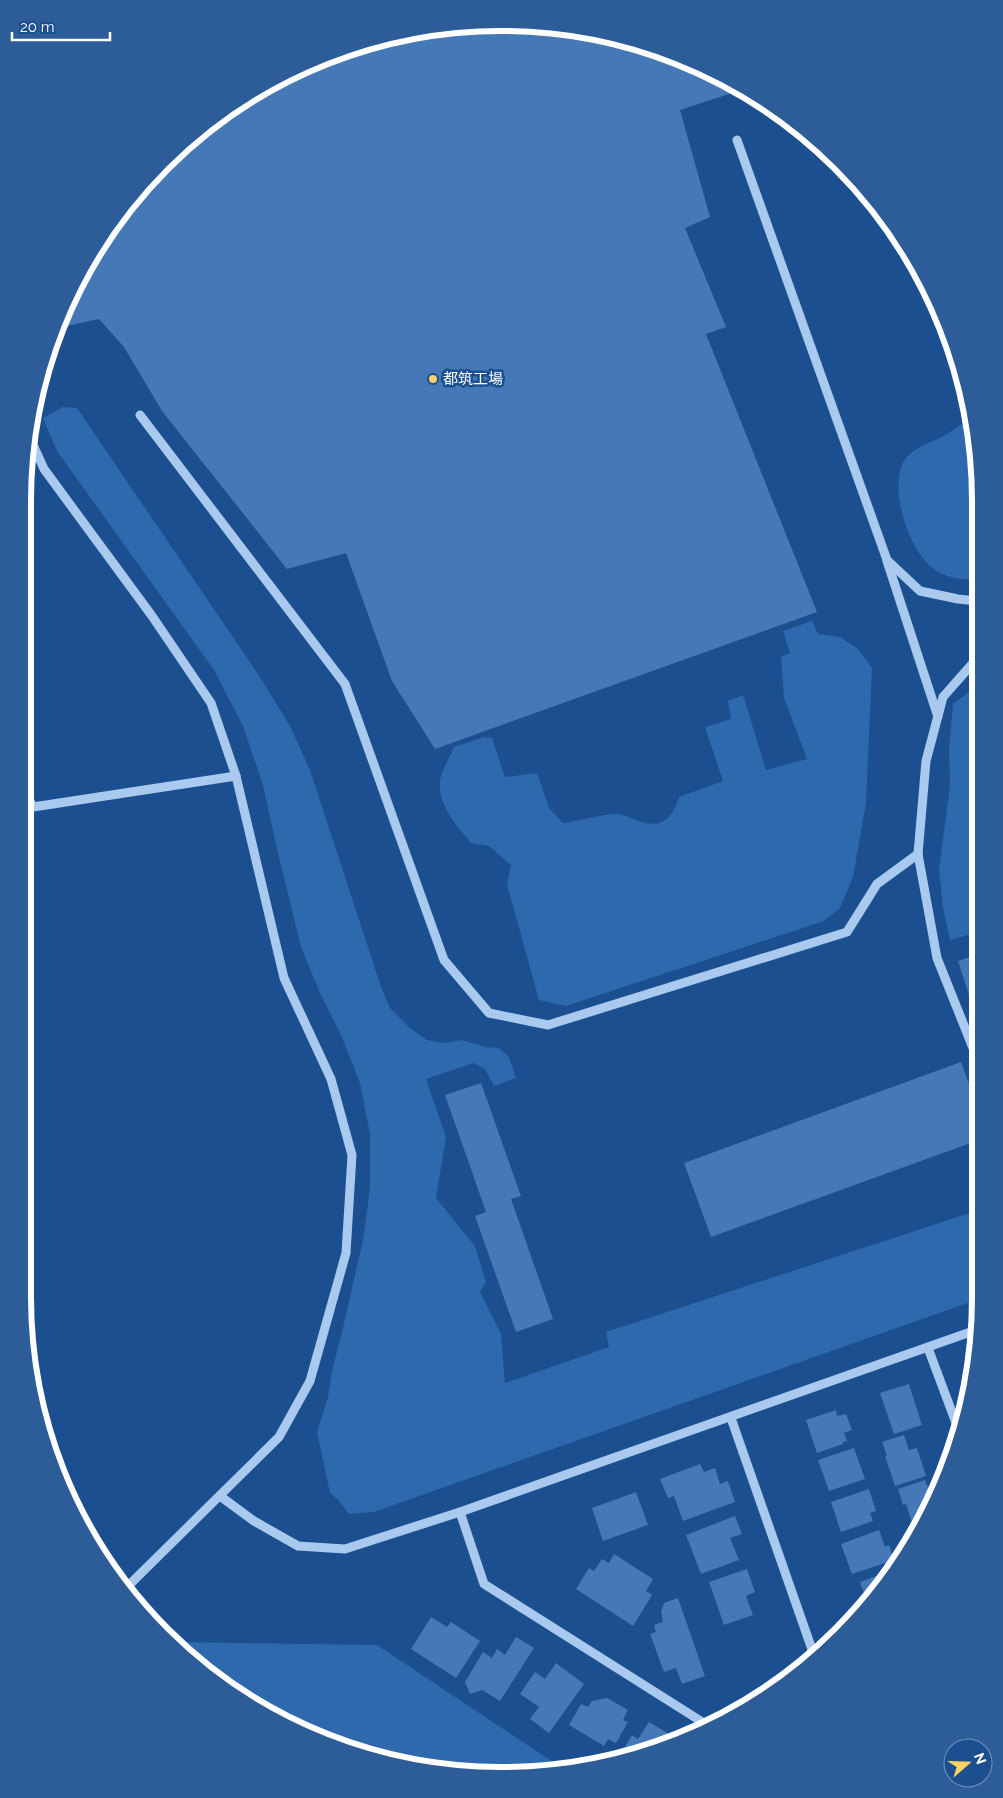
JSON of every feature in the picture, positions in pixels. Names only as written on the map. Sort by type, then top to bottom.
[{"type":"street","points":[[737,140],[887,560],[938,717]]},
{"type":"street","points":[[140,415],[345,684],[444,960],[489,1014],[548,1025],[847,932],[877,884],[918,854]]},
{"type":"street","points":[[34,447],[44,469],[152,616],[211,703],[236,776],[284,978],[331,1079],[352,1154],[346,1253],[310,1381],[279,1437],[129,1585]]},
{"type":"street","points":[[887,560],[920,590],[972,600]]},
{"type":"street","points":[[972,665],[943,697],[926,761],[918,854],[937,958],[972,1046]]},
{"type":"street","points":[[31,802],[33,806],[236,776]]},
{"type":"street","points":[[220,1496],[254,1521],[298,1546],[345,1549],[460,1512],[970,1332]]},
{"type":"street","points":[[928,1348],[955,1421]]},
{"type":"street","points":[[731,1418],[811,1650]]},
{"type":"street","points":[[460,1512],[484,1584],[701,1721]]},
{"type":"shaded area","points":[[63,407],[77,408],[258,674],[290,726],[310,770],[381,987],[390,1008],[411,1029],[427,1040],[443,1043],[462,1040],[485,1047],[499,1048],[509,1057],[516,1078],[494,1086],[485,1069],[474,1063],[426,1079],[446,1137],[436,1198],[475,1246],[486,1282],[480,1292],[501,1334],[505,1383],[609,1347],[606,1332],[972,1212],[972,1302],[374,1512],[349,1514],[330,1493],[317,1432],[328,1397],[332,1371],[363,1240],[370,1188],[370,1134],[360,1083],[341,1035],[320,993],[301,947],[263,785],[243,726],[214,670],[57,451],[43,418]]},
{"type":"shaded area","points":[[965,423],[971,471],[972,580],[944,575],[925,561],[909,534],[900,503],[898,487],[900,473],[907,456],[921,446],[942,437]]},
{"type":"shaded area","points":[[812,621],[818,634],[840,637],[858,649],[872,668],[866,803],[853,877],[840,908],[824,921],[566,1006],[539,1000],[507,884],[511,865],[489,846],[471,843],[449,814],[442,798],[440,780],[454,747],[484,737],[492,738],[505,777],[537,773],[549,808],[563,823],[617,814],[644,823],[652,824],[664,821],[673,812],[679,797],[723,781],[705,727],[731,719],[728,701],[743,695],[766,770],[807,759],[784,698],[781,657],[790,653],[783,631]]},
{"type":"shaded area","points":[[972,690],[972,934],[950,940],[943,907],[939,870],[950,785],[949,750],[953,704]]},
{"type":"shaded area","points":[[183,1642],[377,1645],[556,1764],[502,1767],[440,1763],[380,1751],[350,1742],[322,1731],[266,1704],[215,1670]]},
{"type":"building","name":"都筑工場","points":[[502,31],[563,35],[623,47],[653,56],[734,92],[680,110],[710,217],[685,228],[726,327],[706,334],[817,612],[435,749],[392,681],[346,553],[287,569],[162,411],[124,347],[99,319],[66,326],[94,266],[111,240],[128,215],[169,169],[215,128],[240,111],[266,94],[322,67],[380,47],[440,35],[471,32]]},
{"type":"building","points":[[972,956],[972,1001],[971,1001],[958,961]]},
{"type":"building","points":[[961,1062],[972,1092],[972,1143],[711,1237],[684,1163]]},
{"type":"building","points":[[481,1083],[521,1196],[511,1199],[553,1319],[516,1332],[475,1216],[486,1212],[445,1095]]},
{"type":"building","points":[[909,1384],[922,1425],[894,1434],[880,1393]]},
{"type":"building","points":[[836,1410],[837,1416],[846,1414],[852,1430],[844,1433],[847,1441],[843,1442],[843,1444],[817,1453],[806,1420]]},
{"type":"building","points":[[904,1435],[909,1450],[917,1448],[926,1476],[895,1486],[882,1442]]},
{"type":"building","points":[[854,1448],[865,1479],[829,1491],[818,1460]]},
{"type":"building","points":[[700,1464],[704,1472],[715,1468],[720,1484],[728,1481],[735,1502],[683,1521],[674,1496],[668,1498],[660,1479]]},
{"type":"building","points":[[925,1480],[928,1488],[931,1487],[913,1525],[906,1504],[903,1505],[898,1489]]},
{"type":"building","points":[[869,1489],[876,1511],[870,1513],[873,1521],[841,1532],[831,1502]]},
{"type":"building","points":[[636,1492],[648,1525],[603,1541],[592,1508]]},
{"type":"building","points":[[735,1516],[742,1534],[730,1538],[739,1560],[701,1574],[686,1535]]},
{"type":"building","points":[[879,1530],[885,1547],[889,1545],[893,1557],[890,1561],[852,1574],[841,1544]]},
{"type":"building","points":[[614,1554],[653,1579],[646,1591],[652,1595],[633,1626],[576,1589],[589,1568],[594,1571],[602,1559],[609,1563]]},
{"type":"building","points":[[747,1569],[755,1592],[746,1596],[753,1615],[724,1625],[709,1582]]},
{"type":"building","points":[[881,1574],[865,1595],[860,1582]]},
{"type":"building","points":[[678,1598],[705,1676],[682,1684],[676,1668],[664,1672],[650,1634],[656,1632],[654,1625],[663,1622],[661,1612],[664,1603]]},
{"type":"building","points":[[431,1617],[447,1627],[451,1622],[480,1641],[456,1678],[411,1649]]},
{"type":"building","points":[[516,1637],[534,1648],[500,1701],[482,1690],[470,1694],[465,1682],[483,1652],[492,1658],[497,1649],[505,1655]]},
{"type":"building","points":[[556,1663],[584,1684],[549,1733],[530,1719],[539,1707],[520,1694],[535,1672],[545,1679]]},
{"type":"building","points":[[607,1698],[628,1710],[623,1720],[628,1722],[616,1743],[608,1739],[604,1746],[569,1725],[581,1704],[588,1707],[592,1701]]},
{"type":"building","points":[[649,1722],[671,1735],[623,1751],[632,1735],[638,1739]]},
{"type":"place","name":"都筑工場","points":[[433,379]]}]
